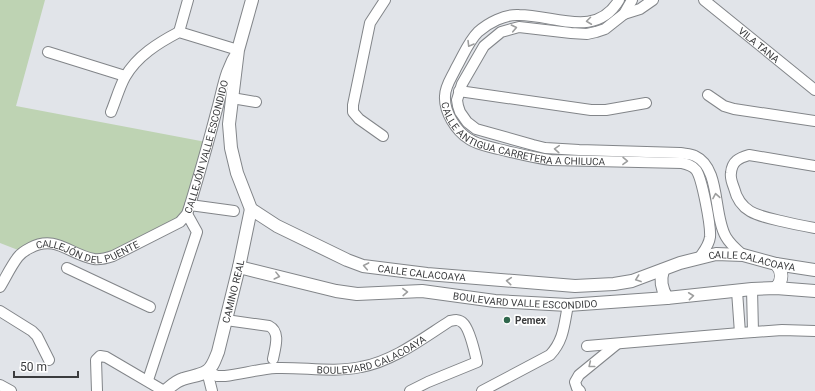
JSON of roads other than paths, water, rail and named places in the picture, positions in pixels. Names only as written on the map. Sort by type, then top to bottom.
[{"type":"street","points":[[179,32],[188,0]]},
{"type":"street","points":[[251,209],[237,173],[231,148],[229,124],[238,50],[252,0]]},
{"type":"street","points":[[383,136],[359,119],[353,112],[353,105],[368,30],[373,18],[385,0]]},
{"type":"street","name":"CALLE ANTIGUA CARRETERA A CHILUCA","points":[[619,0],[611,11],[594,21],[574,22],[519,15],[503,18],[487,26],[478,32],[472,40],[448,83],[445,96],[447,110],[450,118],[461,133],[475,142],[533,158],[551,160],[682,163],[690,165],[695,168],[701,182],[710,237],[705,250],[700,257]]},
{"type":"street","name":"CALLE ANTIGUA CARRETERA A CHILUCA","points":[[632,0],[624,14],[605,28],[596,32],[587,34],[519,27],[501,32],[484,46],[460,91],[457,100],[458,106],[467,122],[476,129],[520,142],[558,149],[680,153],[695,156],[702,160],[710,173],[718,212],[726,237],[743,255]]},
{"type":"street","points":[[624,14],[640,9],[653,0]]},
{"type":"street","name":"VILA TANA","points":[[704,0],[815,90]]},
{"type":"street","points":[[111,112],[125,76],[141,57],[157,44],[179,32],[238,50]]},
{"type":"street","name":"CALLEJÓN VALLE ESCONDIDO","points":[[148,380],[197,232],[189,210],[226,72],[238,50]]},
{"type":"street","points":[[48,52],[125,76]]},
{"type":"street","points":[[460,91],[590,110],[611,109],[646,103]]},
{"type":"street","points":[[708,95],[724,106],[734,109],[815,122]]},
{"type":"street","points":[[232,98],[256,102]]},
{"type":"street","points":[[815,166],[749,155],[739,158],[732,165],[730,175],[736,196],[750,211],[759,216],[815,228]]},
{"type":"street","name":"CAMINO REAL","points":[[208,371],[214,363],[218,352],[239,267],[251,209]]},
{"type":"street","name":"CALLE CALACOAYA","points":[[251,209],[277,226],[347,260],[363,266],[427,274],[575,286],[614,284],[632,281],[700,257],[727,254],[743,255],[776,264],[815,270]]},
{"type":"street","points":[[189,210],[234,211]]},
{"type":"street","name":"CALLEJÓN DEL PUENTE","points":[[0,287],[18,256],[36,244],[46,242],[55,243],[90,258],[104,259],[113,256],[180,222],[189,210]]},
{"type":"street","points":[[707,212],[712,216],[718,212]]},
{"type":"street","points":[[80,274],[90,258]]},
{"type":"street","points":[[776,264],[782,273],[779,284],[776,288]]},
{"type":"street","name":"BOULEVARD VALLE ESCONDIDO","points":[[239,267],[336,291],[356,294],[422,292],[495,301],[568,305],[667,298],[752,289],[776,288],[815,291]]},
{"type":"street","points":[[67,268],[150,307]]},
{"type":"street","points":[[663,270],[661,284],[663,292],[667,298]]},
{"type":"street","points":[[422,292],[418,282],[420,278],[427,274]]},
{"type":"street","points":[[752,289],[753,332]]},
{"type":"street","points":[[737,291],[740,333]]},
{"type":"street","points":[[482,391],[550,355],[562,338],[568,305]]},
{"type":"street","points":[[0,311],[32,331],[37,336],[49,360]]},
{"type":"street","points":[[226,320],[269,326],[273,328],[277,336],[273,359]]},
{"type":"street","name":"BOULEVARD CALACOAYA","points":[[208,371],[217,376],[225,376],[275,368],[342,370],[362,367],[389,357],[450,322],[456,320],[463,322],[477,362],[410,391]]},
{"type":"street","points":[[587,346],[753,332],[815,331]]},
{"type":"street","points":[[580,391],[575,382],[579,375],[617,344]]},
{"type":"street","points":[[97,391],[96,360],[100,356],[106,357],[165,391],[173,384],[183,379],[208,371],[212,391]]},
{"type":"street","points":[[0,385],[11,391]]},
{"type":"place","name":"Pemex","points":[[507,320]]}]
